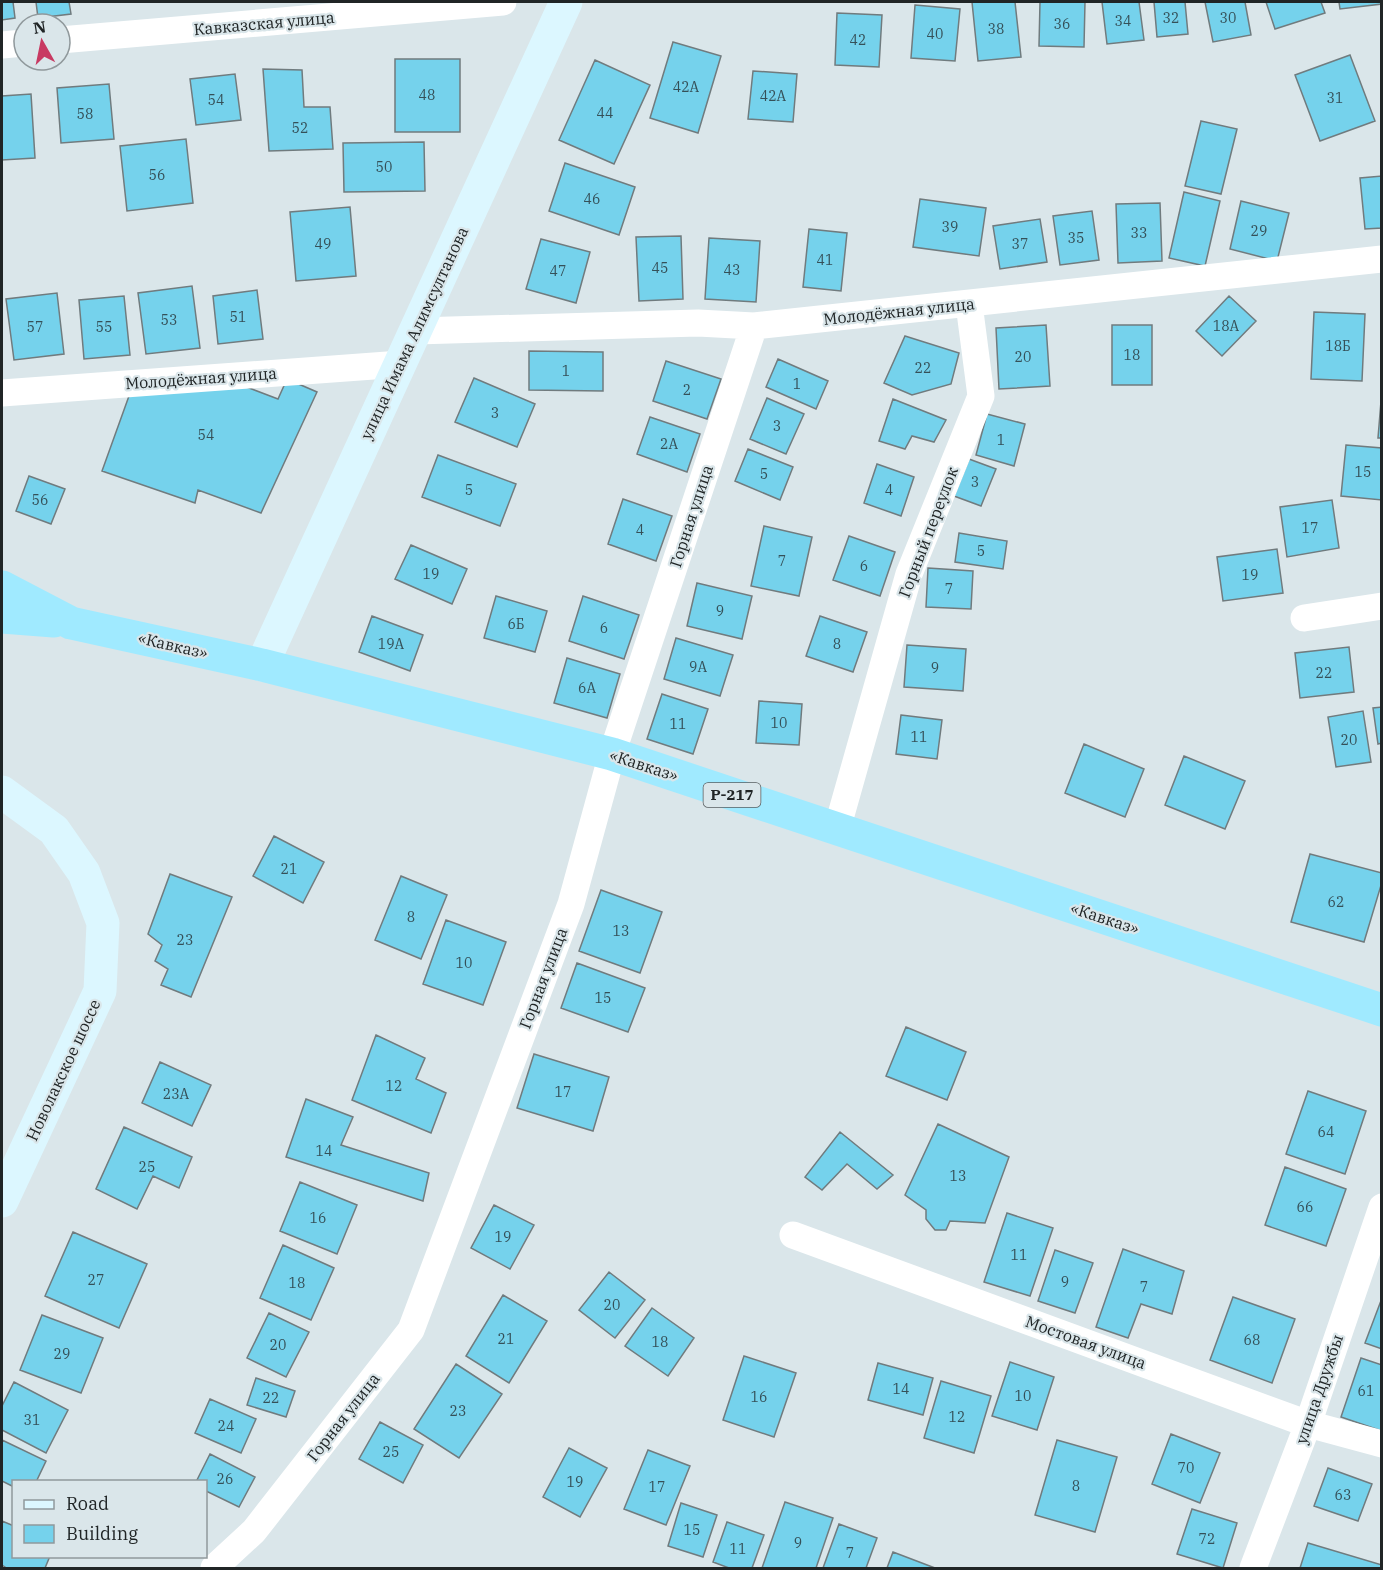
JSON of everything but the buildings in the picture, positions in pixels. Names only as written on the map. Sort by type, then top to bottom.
[{"type":"highway","name":"«Кавказ»","points":[[2,587],[71,623],[262,665],[612,754],[1382,1010]]},
{"type":"highway","name":"Р-217","points":[[2,617],[71,623]]},
{"type":"main road","name":"улица Имама Алимсултанова","points":[[262,665],[566,2]]},
{"type":"main road","name":"Новолакское шоссе","points":[[2,792],[54,830],[84,873],[103,924],[100,991],[2,1201]]},
{"type":"street","name":"Кавказская улица","points":[[72,39],[503,2]]},
{"type":"street","name":"Молодёжная улица","points":[[416,331],[698,323],[754,326],[1382,259]]},
{"type":"street","name":"Горный переулок","points":[[837,830],[909,574],[981,396],[969,304]]},
{"type":"street","name":"Горная улица","points":[[214,1569],[254,1532],[411,1330],[571,904],[612,754],[754,326]]},
{"type":"street","name":"Молодёжная улица","points":[[2,393],[401,364]]},
{"type":"street","points":[[1304,618],[1382,606]]},
{"type":"street","name":"улица Дружбы","points":[[1253,1569],[1308,1424],[1382,1207]]},
{"type":"street","name":"Мостовая улица","points":[[793,1234],[1308,1424],[1382,1444]]}]
